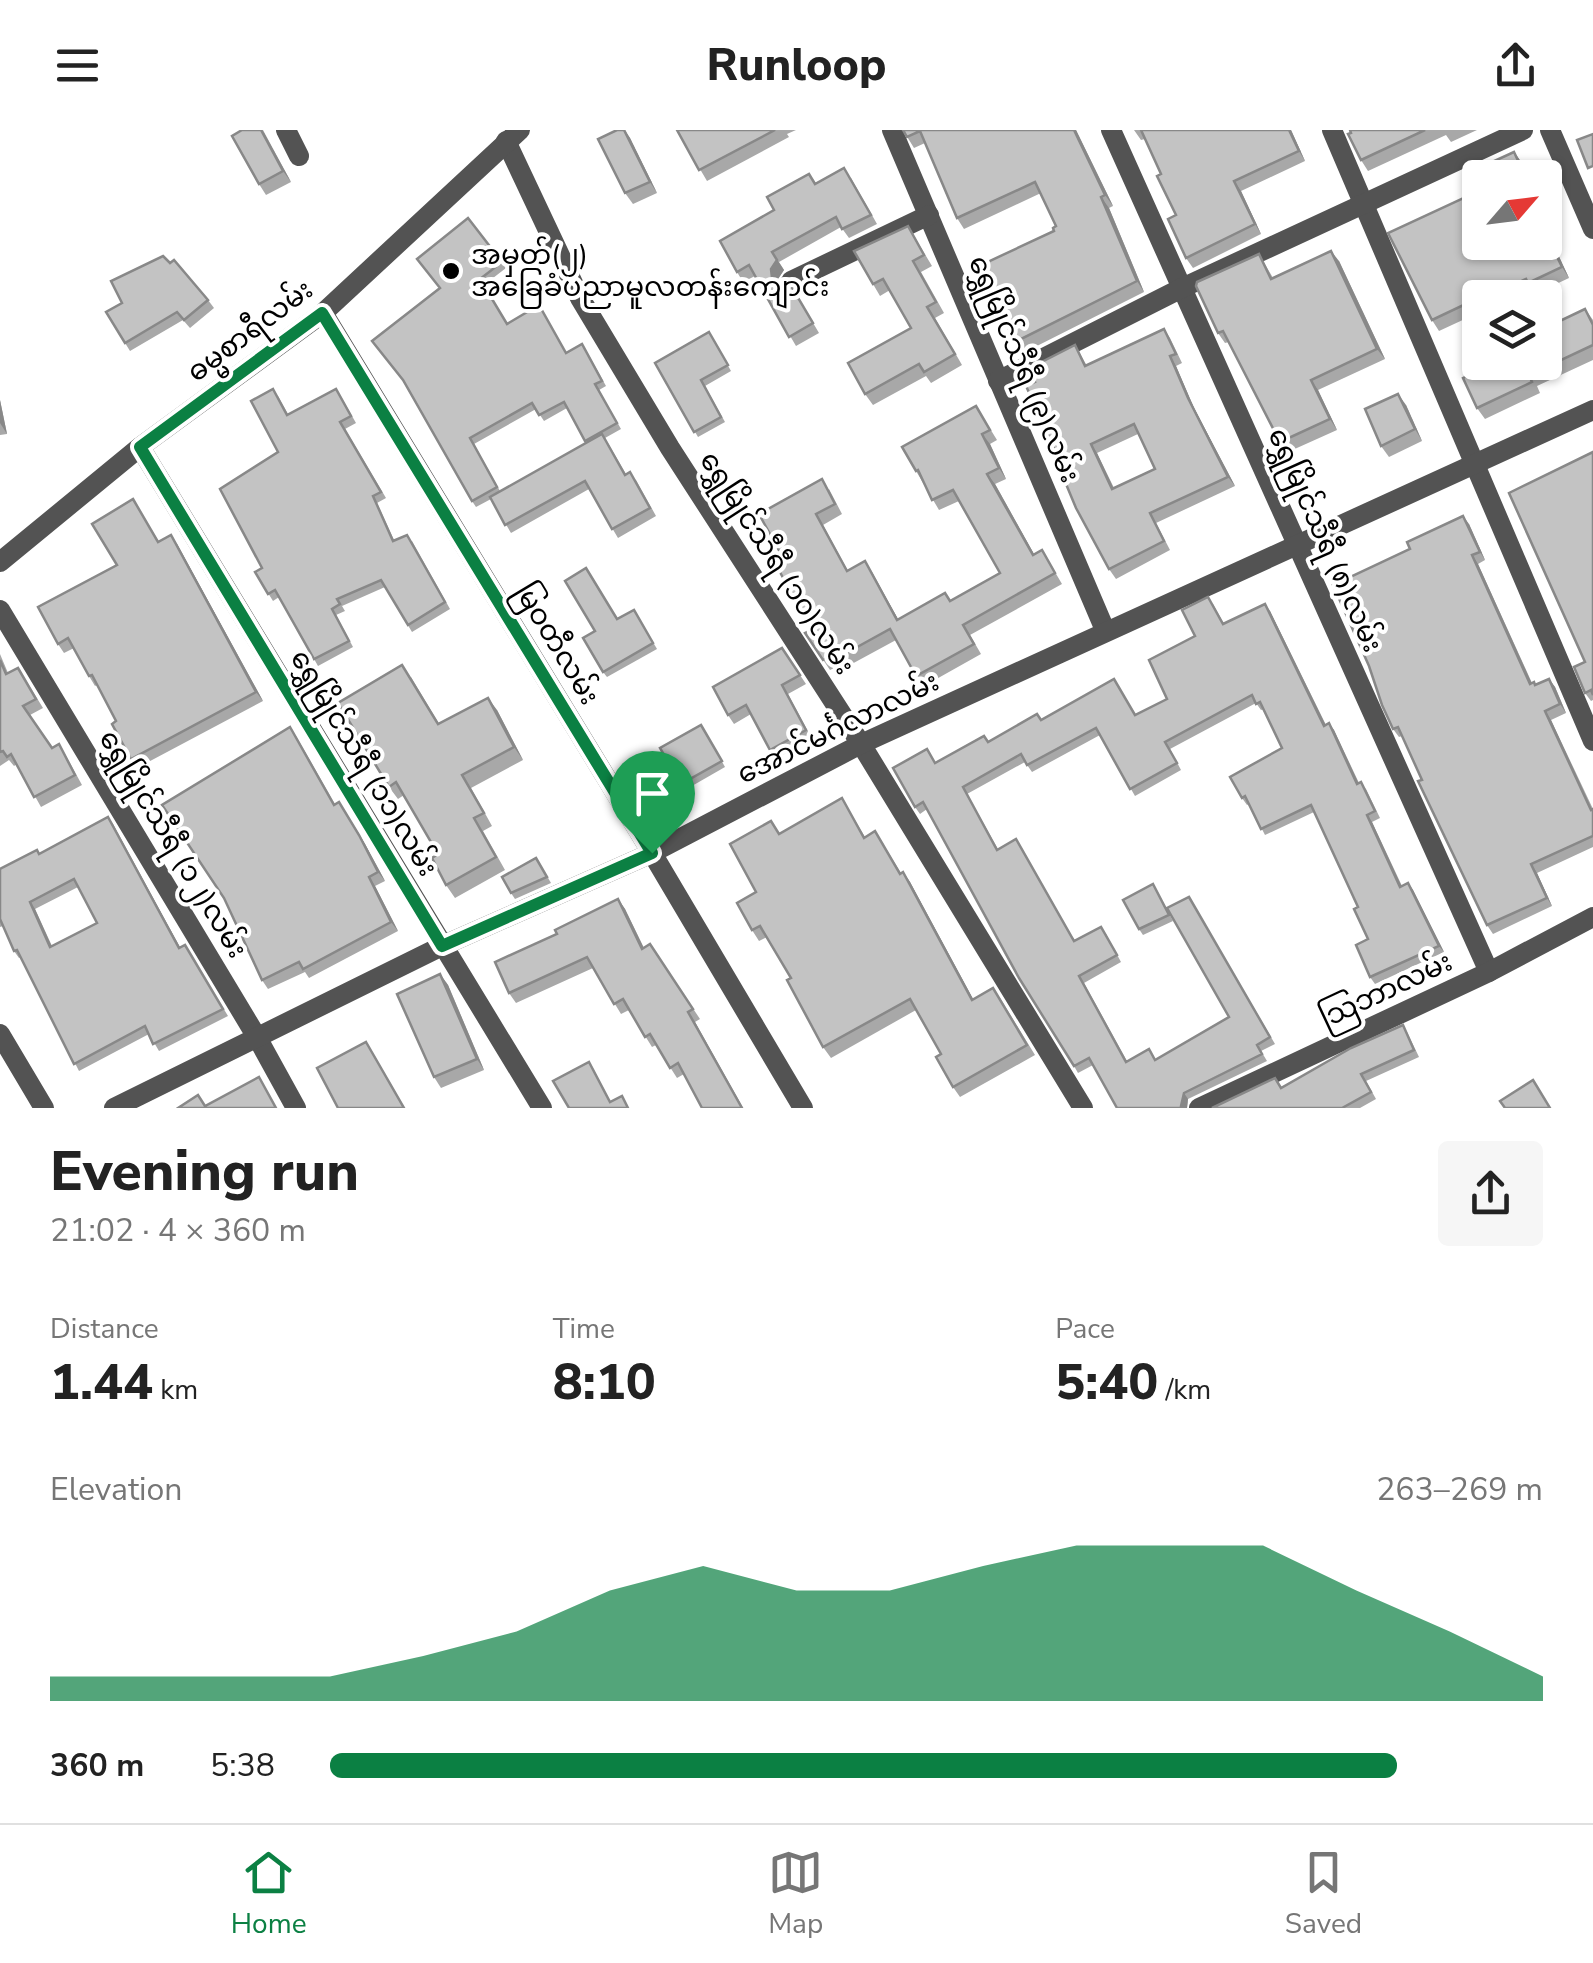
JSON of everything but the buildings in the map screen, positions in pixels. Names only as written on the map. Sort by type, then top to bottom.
[{"type":"street","points":[[286,130],[298,156]]},
{"type":"street","name":"ရွှေမြိုင်သီရီ (၉)လမ်း","points":[[892,130],[1106,630]]},
{"type":"street","name":"ရွှေမြိုင်သီရီ (၈)လမ်း","points":[[1111,130],[1489,972]]},
{"type":"street","points":[[1332,130],[1593,740]]},
{"type":"street","points":[[998,381],[1182,288],[1522,130]]},
{"type":"street","points":[[1550,130],[1593,229]]},
{"type":"street","name":"ဓမ္မစာရီလမ်း","points":[[0,562],[140,447],[322,313],[513,135]]},
{"type":"street","name":"ရွှေမြိုင်သီရီ (၁၀)လမ်း","points":[[513,135],[580,298],[1084,1108]]},
{"type":"street","points":[[791,281],[929,215]]},
{"type":"street","name":"မြဝတီလမ်း","points":[[322,313],[803,1108]]},
{"type":"street","name":"အောင်မင်္ဂလာလမ်း","points":[[114,1108],[442,946],[652,853],[860,744],[1593,410]]},
{"type":"street","name":"ရွှေမြိုင်သီရီ (၁၁)လမ်း","points":[[140,447],[542,1108]]},
{"type":"street","name":"ရွှေမြိုင်သီရီ (၁၂)လမ်း","points":[[0,610],[258,1038],[296,1108]]},
{"type":"street","name":"သြဘာလမ်း","points":[[1199,1108],[1489,972],[1593,917]]},
{"type":"street","points":[[0,1034],[44,1108]]},
{"type":"place","name":"အမှတ်(၂) အခြေခံပညာမူလတန်းကျောင်း","points":[[451,271]]},
{"type":"route","points":[[322,313],[652,853],[442,946],[140,447],[322,313]]}]
